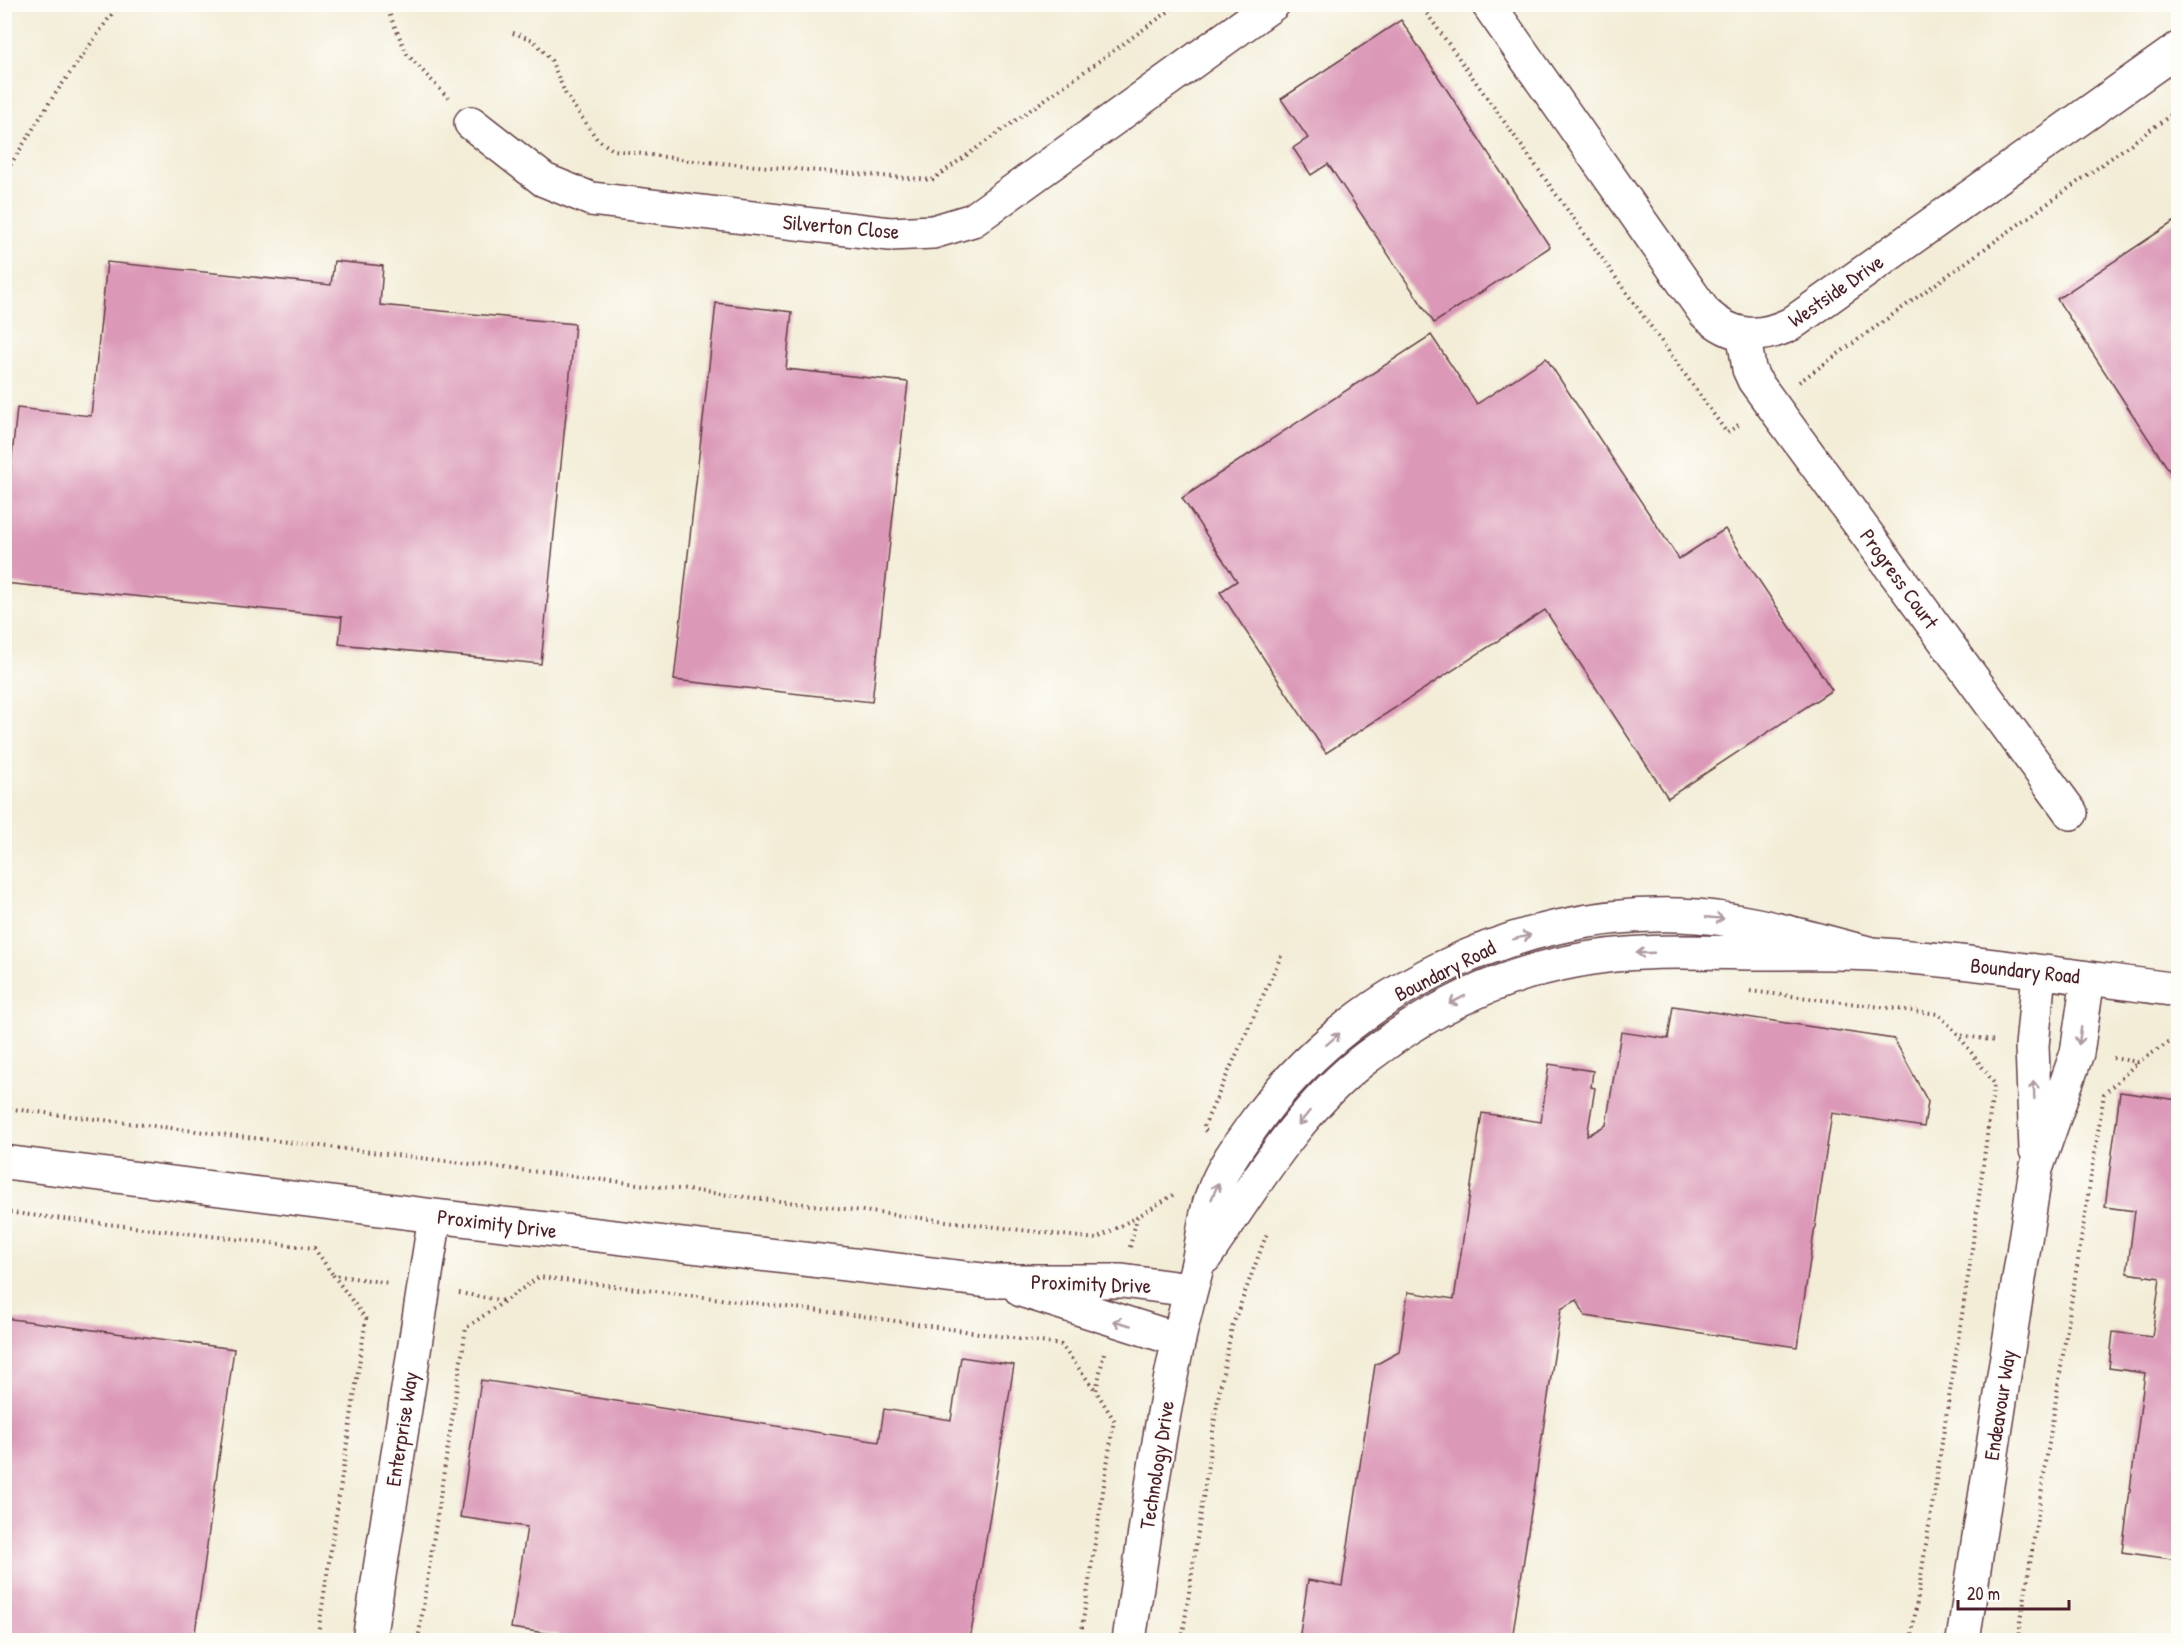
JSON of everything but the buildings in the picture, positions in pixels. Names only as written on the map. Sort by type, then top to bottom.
[{"type":"street","name":"Silverton Close","points":[[471,123],[544,180],[591,199],[890,234],[933,232],[973,220],[1273,4]]},
{"type":"street","points":[[1488,4],[1706,313],[1718,324],[1744,336]]},
{"type":"street","name":"Westside Drive","points":[[1744,336],[1775,331],[1791,324],[2178,49]]},
{"type":"street","name":"Progress Court","points":[[1744,336],[1749,369],[1770,402],[2071,813]]},
{"type":"street","name":"Boundary Road","points":[[1194,1279],[1212,1194],[1235,1150],[1271,1100],[1336,1035],[1399,991],[1454,961],[1500,943],[1559,927],[1617,918],[1677,915],[1734,920],[1872,954]]},
{"type":"street","name":"Boundary Road","points":[[1194,1279],[1286,1141],[1314,1107],[1365,1058],[1420,1019],[1469,994],[1518,975],[1574,961],[1618,954],[1701,952],[1872,954],[2178,990]]},
{"type":"street","name":"Endeavour Way","points":[[2036,1170],[2032,1046],[2039,973]]},
{"type":"street","name":"Endeavour Way","points":[[1963,1641],[2036,1170],[2077,1053],[2088,978]]},
{"type":"street","name":"Proximity Drive","points":[[4,1162],[435,1216],[990,1281],[1194,1279]]},
{"type":"street","name":"Enterprise Way","points":[[369,1641],[435,1216]]},
{"type":"street","name":"Technology Drive","points":[[1129,1641],[1179,1340],[1194,1279]]},
{"type":"street","name":"Proximity Drive","points":[[990,1281],[1179,1340]]},
{"type":"path","points":[[4,175],[53,97],[119,4]]},
{"type":"path","points":[[385,4],[407,54],[471,123]]},
{"type":"path","points":[[513,33],[533,40],[551,60],[566,95],[597,139],[613,150],[695,161],[932,180],[1179,4]]},
{"type":"path","points":[[1420,4],[1727,433],[2178,110]]},
{"type":"path","points":[[1199,1138],[1282,954]]},
{"type":"path","points":[[1740,990],[1938,1014],[1959,1035],[1994,1083],[1970,1264],[1911,1641]]},
{"type":"path","points":[[1959,1035],[2032,1046]]},
{"type":"path","points":[[2018,1641],[2104,1095],[2138,1062],[2170,1042],[2178,1043]]},
{"type":"path","points":[[2077,1053],[2138,1062]]},
{"type":"path","points":[[4,1108],[1096,1239],[1173,1195],[1177,1186]]},
{"type":"path","points":[[1203,1128],[1235,1150]]},
{"type":"path","points":[[4,1212],[314,1248],[366,1319],[316,1641]]},
{"type":"path","points":[[1122,1281],[1137,1217]]},
{"type":"path","points":[[1182,1641],[1217,1404],[1232,1327],[1270,1226]]},
{"type":"path","points":[[333,1275],[506,1301]]},
{"type":"path","points":[[418,1641],[466,1329],[539,1277],[861,1316],[1061,1345],[1114,1420],[1080,1641]]},
{"type":"path","points":[[1096,1392],[1111,1320]]}]
